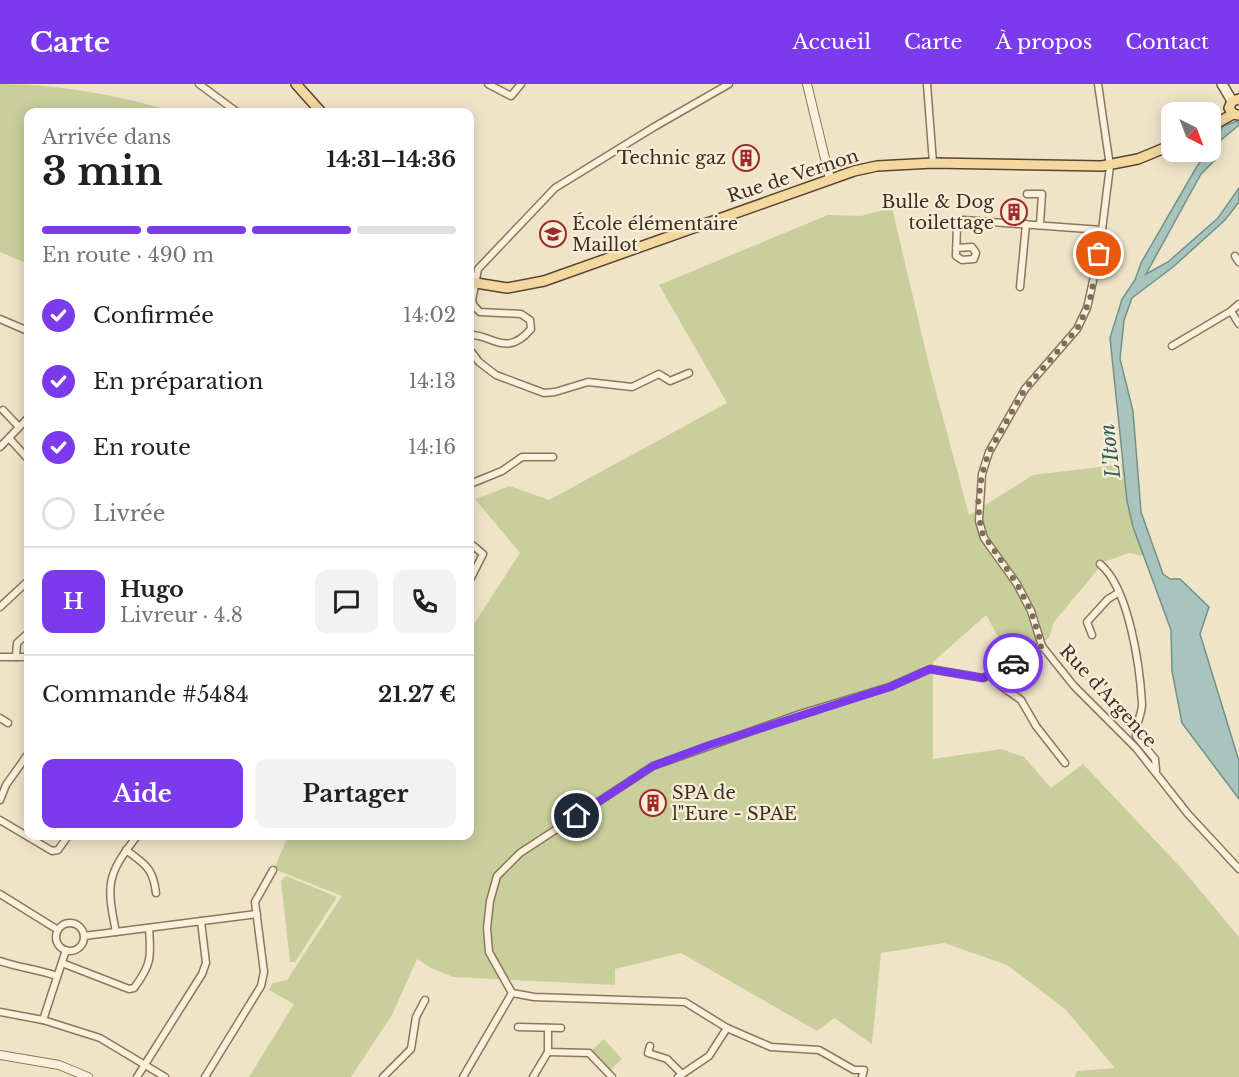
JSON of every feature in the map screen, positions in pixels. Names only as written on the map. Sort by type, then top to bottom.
[{"type":"main road","points":[[296,84],[317,108]]},
{"type":"main road","points":[[1221,122],[1236,115],[1229,108],[1236,100],[1222,84]]},
{"type":"main road","name":"Rue de Vernon","points":[[474,283],[507,288],[544,281],[830,179],[878,166],[933,163],[1110,166],[1138,159],[1161,150]]},
{"type":"street","points":[[199,84],[232,108]]},
{"type":"street","points":[[488,84],[511,96],[521,84]]},
{"type":"street","points":[[474,280],[478,269],[564,181],[729,84]]},
{"type":"street","points":[[807,84],[830,179]]},
{"type":"street","points":[[927,84],[933,163]]},
{"type":"street","name":"Rue d'Argence","points":[[1098,84],[1110,166],[1093,284],[1077,329],[1025,389],[989,452],[982,474],[978,504],[981,531],[1017,584],[1031,611],[1042,646],[1074,686],[1156,771],[1188,814],[1239,869]]},
{"type":"street","points":[[1027,194],[1042,194],[1040,224]]},
{"type":"street","points":[[956,248],[957,225],[963,220],[1102,230]]},
{"type":"street","points":[[1020,287],[1026,224]]},
{"type":"street","points":[[474,304],[480,312],[521,314],[526,316],[531,324],[527,333],[508,343],[493,343],[474,336]]},
{"type":"street","points":[[1172,346],[1239,304]]},
{"type":"street","points":[[1231,311],[1239,324]]},
{"type":"street","points":[[0,319],[24,329]]},
{"type":"street","points":[[474,355],[496,375],[544,393],[555,392],[580,382],[632,387],[659,374],[670,381],[689,374]]},
{"type":"street","points":[[1,411],[20,427]]},
{"type":"street","points":[[0,447],[24,422]]},
{"type":"street","points":[[9,438],[24,455]]},
{"type":"street","points":[[474,482],[502,471],[522,457],[553,457]]},
{"type":"street","points":[[474,546],[483,554],[474,572]]},
{"type":"street","points":[[1100,564],[1109,571],[1135,640],[1142,704],[1136,736],[1155,759],[1156,771]]},
{"type":"street","points":[[0,607],[24,585]]},
{"type":"street","points":[[1092,635],[1087,622],[1108,599],[1118,593]]},
{"type":"street","points":[[16,657],[17,643],[24,637]]},
{"type":"street","points":[[512,993],[489,952],[487,928],[490,901],[497,876],[520,853],[653,766],[800,714],[890,687],[930,669],[970,677],[993,675],[1042,646]]},
{"type":"street","points":[[0,657],[24,657]]},
{"type":"street","points":[[993,675],[1001,686],[1021,700],[1036,726],[1065,763]]},
{"type":"street","points":[[0,718],[8,723]]},
{"type":"street","points":[[0,800],[2,791],[24,760]]},
{"type":"street","points":[[0,820],[24,834]]},
{"type":"street","points":[[34,840],[52,851],[58,850],[65,840]]},
{"type":"street","points":[[116,932],[109,884],[112,871],[134,840]]},
{"type":"street","points":[[126,850],[150,868],[156,893]]},
{"type":"street","points":[[205,1077],[261,986],[264,972],[256,896],[273,870]]},
{"type":"street","points":[[0,894],[58,930]]},
{"type":"street","points":[[84,936],[257,914]]},
{"type":"street","points":[[137,1077],[202,974],[206,963],[201,921]]},
{"type":"street","points":[[73,923],[81,928],[84,936],[78,948],[66,950],[57,942],[58,930],[64,924],[73,923]]},
{"type":"street","points":[[62,963],[129,989],[134,988],[146,973],[152,959],[149,928]]},
{"type":"street","points":[[43,1020],[66,950]]},
{"type":"street","points":[[0,961],[25,970],[33,967],[57,976]]},
{"type":"street","points":[[512,993],[534,997],[686,1002],[727,1028],[771,1047],[819,1050],[854,1070],[864,1070],[862,1077]]},
{"type":"street","points":[[463,1077],[512,993]]},
{"type":"street","points":[[383,1077],[411,1049],[416,1017],[425,1000]]},
{"type":"street","points":[[0,1012],[43,1020],[100,1038],[165,1077]]},
{"type":"street","points":[[518,1027],[561,1028]]},
{"type":"street","points":[[533,1077],[548,1052],[548,1028]]},
{"type":"street","points":[[650,1046],[648,1053],[667,1059],[680,1076],[709,1056],[727,1028]]},
{"type":"street","points":[[548,1052],[589,1053],[612,1077]]},
{"type":"street","points":[[0,1055],[59,1065],[88,1077]]},
{"type":"green space","points":[[0,84],[45,86],[89,92],[161,108],[24,108],[24,262],[0,252]]},
{"type":"green space","points":[[892,208],[930,369],[969,515],[1033,475],[1124,464],[1143,556],[1129,553],[1104,562],[1054,622],[1049,638],[1012,662],[986,615],[933,662],[933,759],[1001,749],[1024,757],[1051,788],[1083,764],[1184,871],[1239,937],[1239,1077],[1075,1077],[1077,1071],[1115,1068],[1065,1009],[1007,965],[944,943],[881,953],[872,1044],[834,1018],[817,1031],[681,953],[615,969],[615,985],[453,977],[417,959],[392,1015],[351,1077],[249,1077],[294,1004],[269,990],[273,983],[287,980],[342,896],[274,869],[286,840],[474,840],[474,624],[520,553],[475,499],[510,486],[549,500],[727,403],[659,285],[828,215],[861,216]]},
{"type":"green space","points":[[286,876],[337,897],[295,962],[290,962],[281,881]]},
{"type":"green space","points":[[604,1039],[622,1059],[610,1070],[592,1050]]},
{"type":"water","points":[[1238,121],[1239,125],[1221,140],[1223,126]]},
{"type":"water","points":[[1200,162],[1213,162],[1201,174],[1146,274],[1168,262],[1218,218],[1239,188],[1239,202],[1225,220],[1173,267],[1132,298],[1124,320],[1120,359],[1133,411],[1141,512],[1163,574],[1170,579],[1180,579],[1209,607],[1200,634],[1239,761],[1239,799],[1182,723],[1172,671],[1171,630],[1133,527],[1127,501],[1110,338],[1122,299],[1135,280],[1141,263]]},
{"type":"way so far","points":[[1013,663],[1042,646],[1031,611],[1017,584],[981,531],[978,522],[978,504],[982,474],[989,452],[1025,389],[1077,329],[1087,309],[1099,254]]},
{"type":"place","name":"Technic gaz","points":[[746,158]]},
{"type":"place","name":"Bulle & Dog toilettage","points":[[1014,212]]},
{"type":"place","name":"École élémentaire Maillot","points":[[553,234]]},
{"type":"place","name":"SPA de l\"Eure - SPAE","points":[[653,803]]},
{"type":"route","points":[[577,816],[653,766],[709,745],[890,687],[930,669],[983,678],[1013,663]]},
{"type":"water label","name":"L'Iton","points":[[1110,451]]}]
